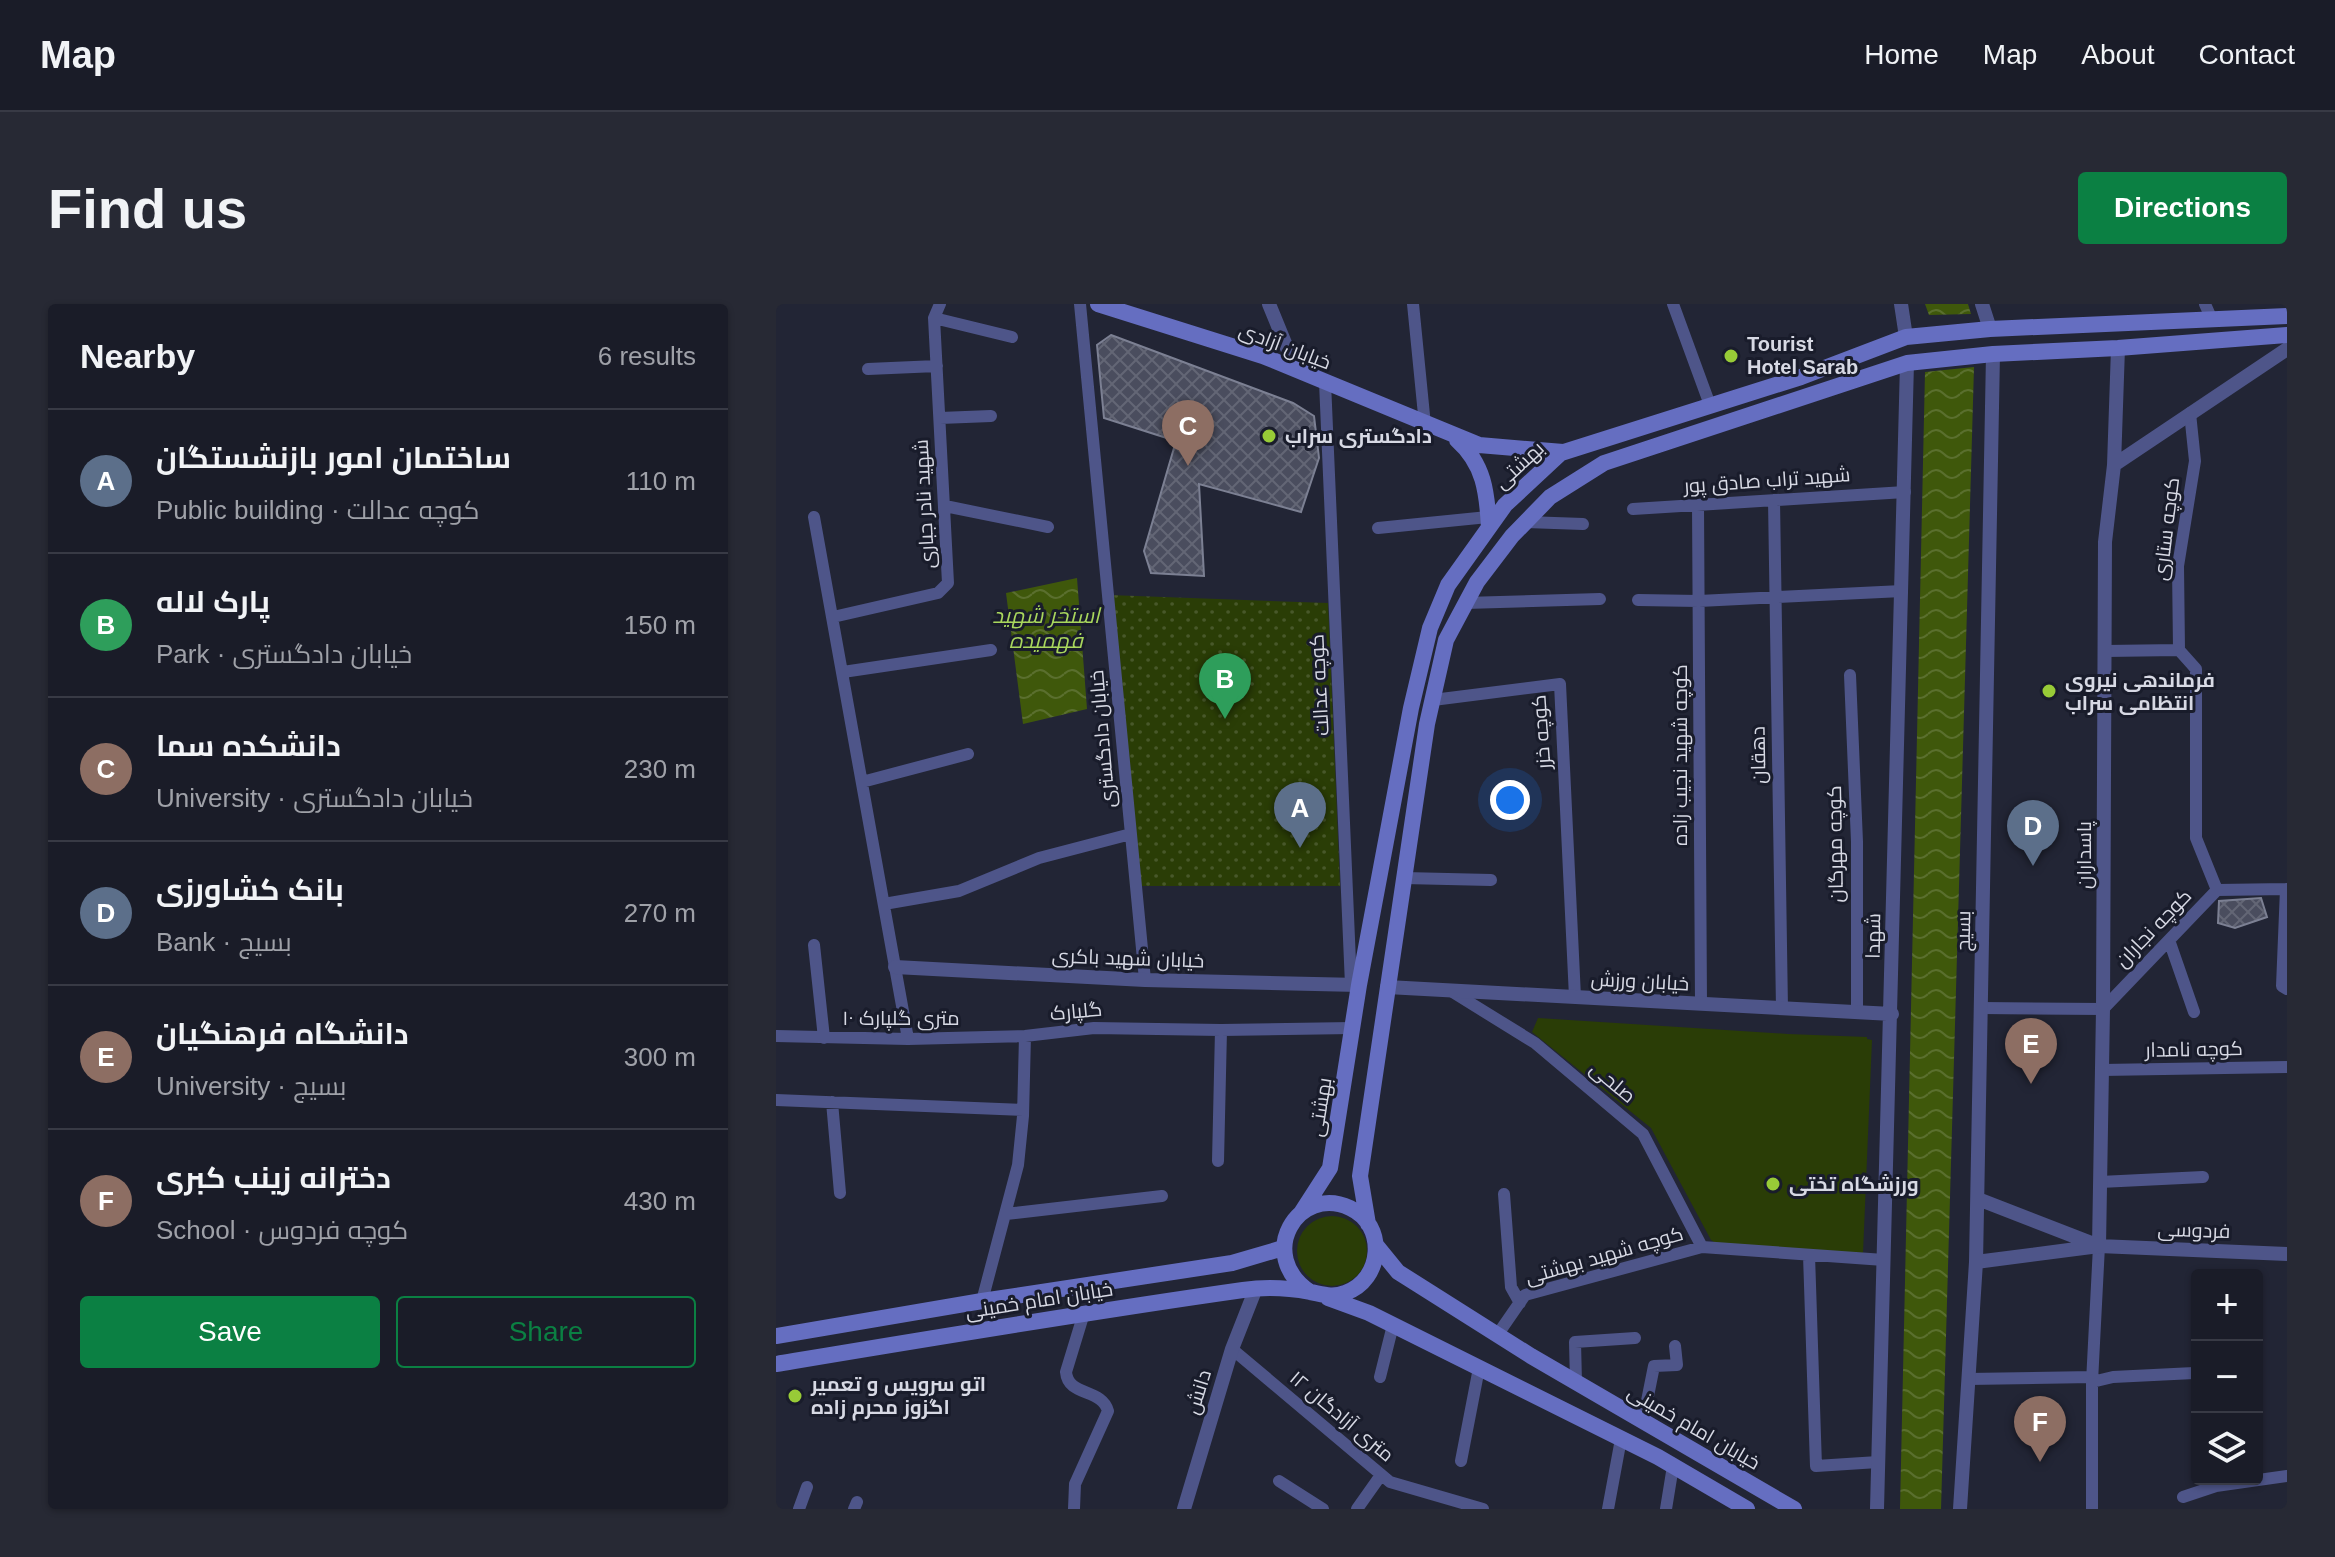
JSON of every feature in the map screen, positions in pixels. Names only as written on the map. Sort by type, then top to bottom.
[{"type":"main road","name":"خیابان آزادی","points":[[1098,304],[1263,356],[1479,445],[1563,452]]},
{"type":"main road","name":"بهشتی","points":[[1301,1213],[1330,1168],[1352,1028],[1355,985],[1430,628],[1448,585],[1489,522],[1563,452],[1801,377],[1906,337],[2208,312],[2287,316]]},
{"type":"main road","points":[[1990,329],[1993,354]]},
{"type":"main road","points":[[1368,1224],[1360,1214],[1337,1204],[1324,1204],[1301,1213],[1286,1235],[1283,1248],[1290,1274],[1317,1294],[1335,1296],[1357,1287],[1372,1269],[1376,1245],[1368,1224],[1360,1176],[1404,878],[1446,640],[1477,582],[1550,497],[1604,463],[1907,363],[1993,354],[2287,335]]},
{"type":"main road","points":[[1906,337],[1907,363]]},
{"type":"main road","points":[[1452,436],[1466,448],[1485,478],[1489,522]]},
{"type":"main road","points":[[1355,985],[1387,987]]},
{"type":"main road","name":"خیابان امام خمینی","points":[[1376,1245],[1398,1272],[1576,1382],[1794,1509]]},
{"type":"main road","name":"خیابان امام خمینی","points":[[776,1336],[1232,1263],[1283,1248]]},
{"type":"main road","name":"خیابان امام خمینی","points":[[776,1364],[1256,1288],[1317,1294],[1393,1325],[1673,1466],[1747,1509]]},
{"type":"street","name":"شهید نادر جباری","points":[[833,617],[938,593],[948,583],[934,318],[940,304]]},
{"type":"street","name":"خیابان دادگستری","points":[[1080,304],[1145,980]]},
{"type":"street","points":[[1269,304],[1296,370]]},
{"type":"street","points":[[1413,304],[1425,425]]},
{"type":"street","points":[[1673,304],[1710,405]]},
{"type":"street","points":[[1901,304],[1906,337]]},
{"type":"street","points":[[1982,304],[1990,329]]},
{"type":"street","points":[[934,318],[1012,337]]},
{"type":"street","name":"پاسداران","points":[[2099,1246],[2105,542],[2114,465],[2118,348]]},
{"type":"street","points":[[2114,465],[2287,349]]},
{"type":"street","name":"بسیج","points":[[1960,1509],[1978,1199],[1993,354]]},
{"type":"street","name":"شهدا","points":[[1877,1509],[1907,363]]},
{"type":"street","points":[[868,369],[937,366]]},
{"type":"street","name":"کوچه عدالت","points":[[1325,382],[1355,985]]},
{"type":"street","name":"کوچه ستاری","points":[[2190,413],[2195,461],[2178,566],[2179,650],[2196,669],[2196,838],[2217,890]]},
{"type":"street","points":[[940,418],[991,416]]},
{"type":"street","name":"شهید تراب صادق پور","points":[[1633,509],[1905,492]]},
{"type":"street","name":"دهقان","points":[[1774,500],[1782,1009]]},
{"type":"street","name":"کوچه شهید نجیب زاده","points":[[1698,505],[1701,1004]]},
{"type":"street","points":[[945,506],[1048,527]]},
{"type":"street","points":[[814,517],[908,1039]]},
{"type":"street","points":[[1378,528],[1489,522]]},
{"type":"street","points":[[1526,522],[1583,524]]},
{"type":"street","points":[[1638,600],[1699,601],[1902,591]]},
{"type":"street","points":[[1465,603],[1600,599]]},
{"type":"street","points":[[843,672],[991,650]]},
{"type":"street","points":[[2105,651],[2179,650]]},
{"type":"street","name":"کوچه مهرگان","points":[[1850,675],[1857,842],[1857,1012]]},
{"type":"street","name":"کوچه خزر","points":[[1433,700],[1560,684],[1575,997]]},
{"type":"street","points":[[862,782],[968,754]]},
{"type":"street","points":[[884,904],[959,891],[1039,858],[1127,835]]},
{"type":"street","points":[[1404,878],[1491,880]]},
{"type":"street","points":[[2287,889],[2282,986],[2287,989]]},
{"type":"street","name":"کوچه نجاران","points":[[2103,1009],[2217,890],[2287,889]]},
{"type":"street","points":[[2169,940],[2194,1012]]},
{"type":"street","points":[[814,945],[824,1038]]},
{"type":"street","name":"خیابان شهید باکری","points":[[895,967],[1145,980],[1355,985]]},
{"type":"street","name":"خیابان ورزش","points":[[1387,987],[1892,1014]]},
{"type":"street","name":"صلحی","points":[[1451,991],[1535,1043],[1643,1134],[1702,1247]]},
{"type":"street","points":[[1981,1008],[2103,1009]]},
{"type":"street","name":"گلپارک","points":[[982,1301],[1018,1165],[1025,1036],[1094,1028],[1352,1028]]},
{"type":"street","points":[[1218,1161],[1221,1030]]},
{"type":"street","name":"۱۰ متری گلپارک","points":[[776,1036],[908,1039],[1025,1036]]},
{"type":"street","name":"کوچه نامدار","points":[[2102,1070],[2287,1067]]},
{"type":"street","points":[[776,1100],[1023,1110]]},
{"type":"street","points":[[832,1102],[840,1193]]},
{"type":"street","points":[[2100,1182],[2203,1177]]},
{"type":"street","points":[[1504,1194],[1511,1287],[1520,1303]]},
{"type":"street","points":[[1006,1214],[1162,1196]]},
{"type":"street","points":[[1978,1199],[2099,1246]]},
{"type":"street","points":[[1976,1262],[2099,1246]]},
{"type":"street","points":[[2092,1509],[2092,1380],[2099,1246]]},
{"type":"street","name":"فردوسی","points":[[2099,1246],[2287,1254]]},
{"type":"street","name":"کوچه شهید بهشتی","points":[[1498,1334],[1525,1295],[1702,1247],[1884,1260]]},
{"type":"street","points":[[1809,1255],[1816,1466],[1878,1462]]},
{"type":"street","name":"دانش","points":[[1184,1509],[1232,1349],[1256,1288]]},
{"type":"street","points":[[1074,1509],[1075,1484],[1108,1411],[1101,1398],[1071,1386],[1067,1380],[1066,1372],[1084,1313]]},
{"type":"street","points":[[1380,1377],[1393,1325]]},
{"type":"street","points":[[1576,1382],[1575,1342],[1635,1338]]},
{"type":"street","points":[[1643,1421],[1654,1366],[1677,1365],[1675,1346]]},
{"type":"street","name":"۱۲ متری آزادگان","points":[[1232,1349],[1390,1482],[1483,1509]]},
{"type":"street","points":[[1461,1461],[1479,1368]]},
{"type":"street","points":[[1968,1379],[2092,1380],[2191,1373]]},
{"type":"street","points":[[1608,1509],[1621,1439]]},
{"type":"street","points":[[1666,1509],[1673,1466]]},
{"type":"street","points":[[1357,1509],[1381,1475]]},
{"type":"street","points":[[2183,1497],[2216,1486],[2287,1476]]},
{"type":"street","points":[[1279,1481],[1323,1509]]},
{"type":"street","points":[[799,1509],[807,1487]]},
{"type":"shaded area","points":[[1109,595],[1328,603],[1340,886],[1130,886]]},
{"type":"shaded area","name":"ورزشگاه تختی","points":[[1538,1018],[1867,1037],[1872,1040],[1863,1253],[1723,1248],[1711,1240],[1651,1128],[1532,1032]]},
{"type":"shaded area","points":[[1332,1216],[1357,1226],[1367,1251],[1357,1276],[1332,1286],[1307,1276],[1297,1251],[1307,1226]]},
{"type":"water","points":[[1925,304],[1968,304],[1971,314],[1929,315]]},
{"type":"water","points":[[1974,367],[1941,1509],[1900,1509],[1925,372]]},
{"type":"water","name":"استخر شهید فهمیده","points":[[1077,578],[1087,709],[1023,724],[1006,593]]},
{"type":"building","points":[[1111,335],[1293,403],[1314,416],[1319,458],[1301,512],[1199,484],[1204,576],[1151,573],[1144,551],[1176,441],[1104,418],[1097,345]]},
{"type":"building","points":[[2261,898],[2267,917],[2235,928],[2218,923],[2219,901]]},
{"type":"place","name":"Tourist Hotel Sarab","points":[[1731,356]]},
{"type":"place","name":"دادگستری سراب","points":[[1269,436]]},
{"type":"place","name":"دانشکده سما","points":[[1188,466]]},
{"type":"place","name":"فرماندهی نیروی انتظامی سراب","points":[[2049,691]]},
{"type":"place","name":"پارک لاله","points":[[1225,719]]},
{"type":"place","name":"ساختمان امور بازنشستگان","points":[[1300,848]]},
{"type":"place","name":"بانک کشاورزی","points":[[2033,866]]},
{"type":"place","name":"دانشگاه فرهنگیان","points":[[2031,1084]]},
{"type":"place","name":"ورزشگاه تختی","points":[[1773,1184]]},
{"type":"place","name":"اتو سرویس و تعمیر اگزوز محرم زاده","points":[[795,1396]]},
{"type":"place","name":"دخترانه زینب کبری","points":[[2040,1462]]}]
